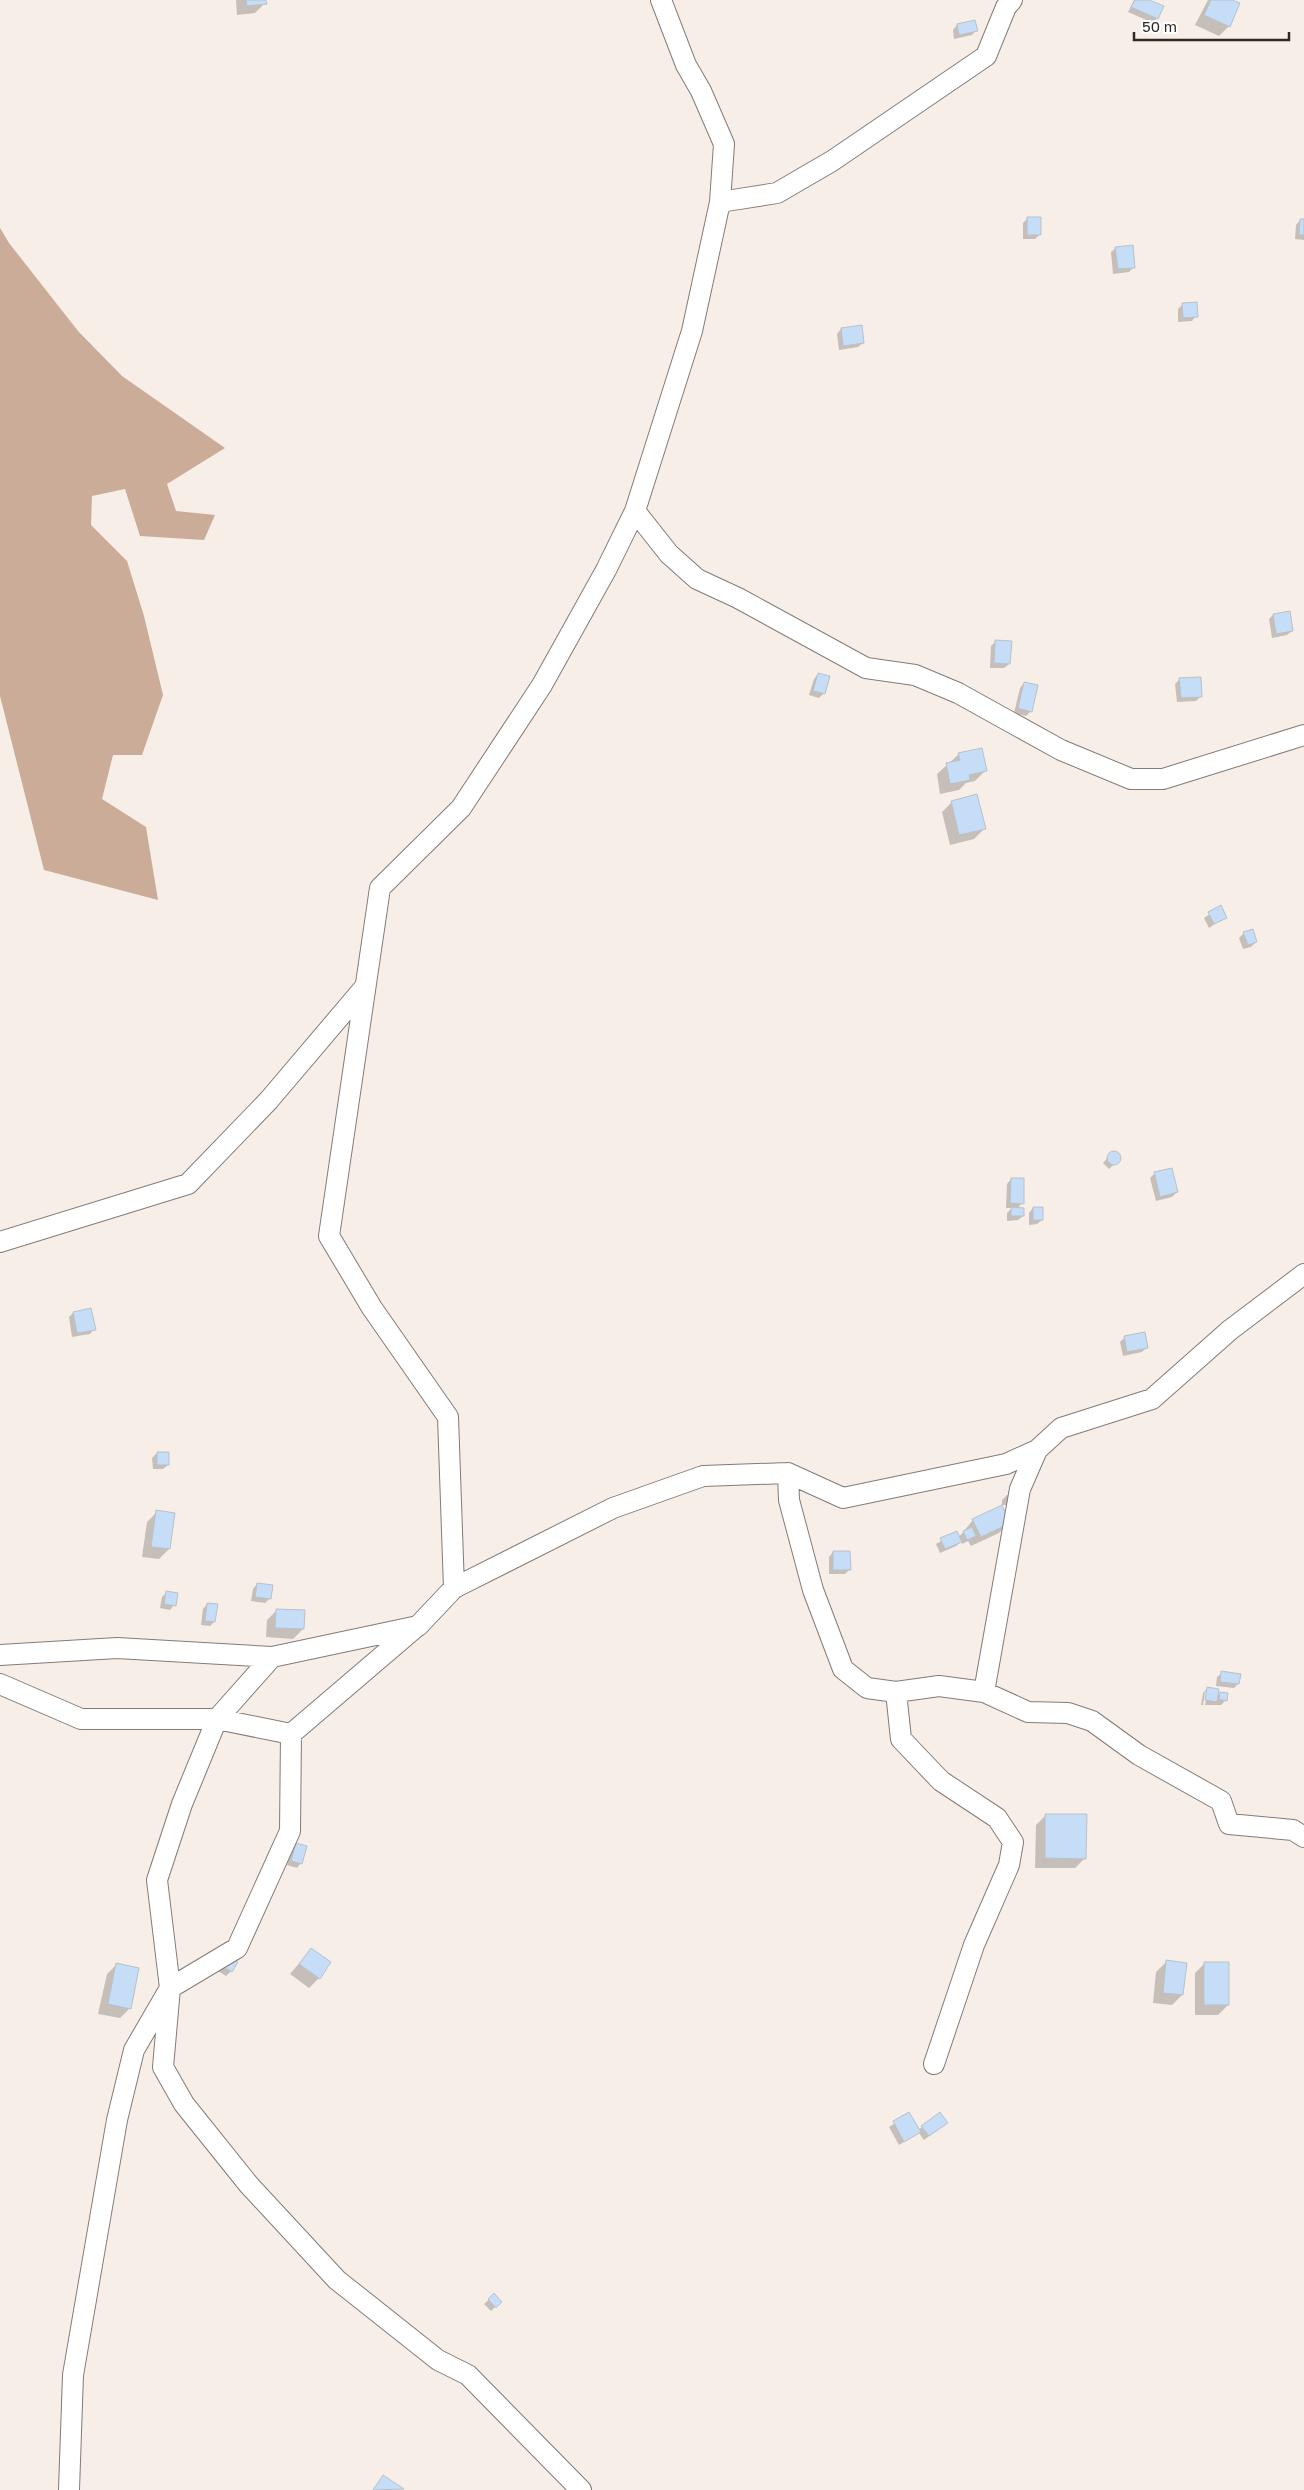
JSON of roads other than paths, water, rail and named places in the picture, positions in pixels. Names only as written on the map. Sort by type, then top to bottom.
[{"type":"street","points":[[454,1588],[448,1417],[372,1308],[329,1236],[380,888],[461,808],[542,685],[606,570],[635,511],[692,331],[720,202],[724,144],[701,91],[686,65],[661,0]]},
{"type":"street","points":[[720,202],[777,193],[832,161],[986,56],[1006,7],[1012,0]]},
{"type":"street","points":[[635,511],[669,554],[697,579],[738,598],[866,668],[915,675],[958,693],[1061,750],[1131,779],[1163,779],[1304,735]]},
{"type":"street","points":[[0,1242],[188,1184],[269,1100],[364,988]]},
{"type":"street","points":[[69,2490],[74,2375],[118,2120],[134,2050],[170,1988],[237,1948],[290,1831],[291,1734],[418,1626],[454,1588],[613,1508],[703,1476],[788,1472],[843,1498],[1006,1464],[1037,1450],[1061,1428],[1152,1399],[1230,1330],[1304,1274]]},
{"type":"street","points":[[984,1692],[1020,1489],[1037,1450]]},
{"type":"street","points":[[788,1472],[789,1500],[814,1590],[843,1669],[867,1688],[896,1692],[939,1686],[984,1692],[1028,1712],[1068,1713],[1092,1722],[1139,1755],[1221,1801],[1229,1824],[1293,1830],[1304,1837]]},
{"type":"street","points":[[0,1655],[117,1648],[272,1657],[418,1626]]},
{"type":"street","points":[[272,1657],[217,1718],[182,1804],[157,1880],[170,1988],[163,2067],[184,2104],[249,2185],[337,2280],[438,2360],[468,2375],[581,2490]]},
{"type":"street","points":[[0,1684],[81,1719],[217,1718],[291,1734]]},
{"type":"street","points":[[896,1692],[901,1739],[941,1781],[997,1818],[1013,1842],[1009,1865],[974,1945],[934,2064]]}]
